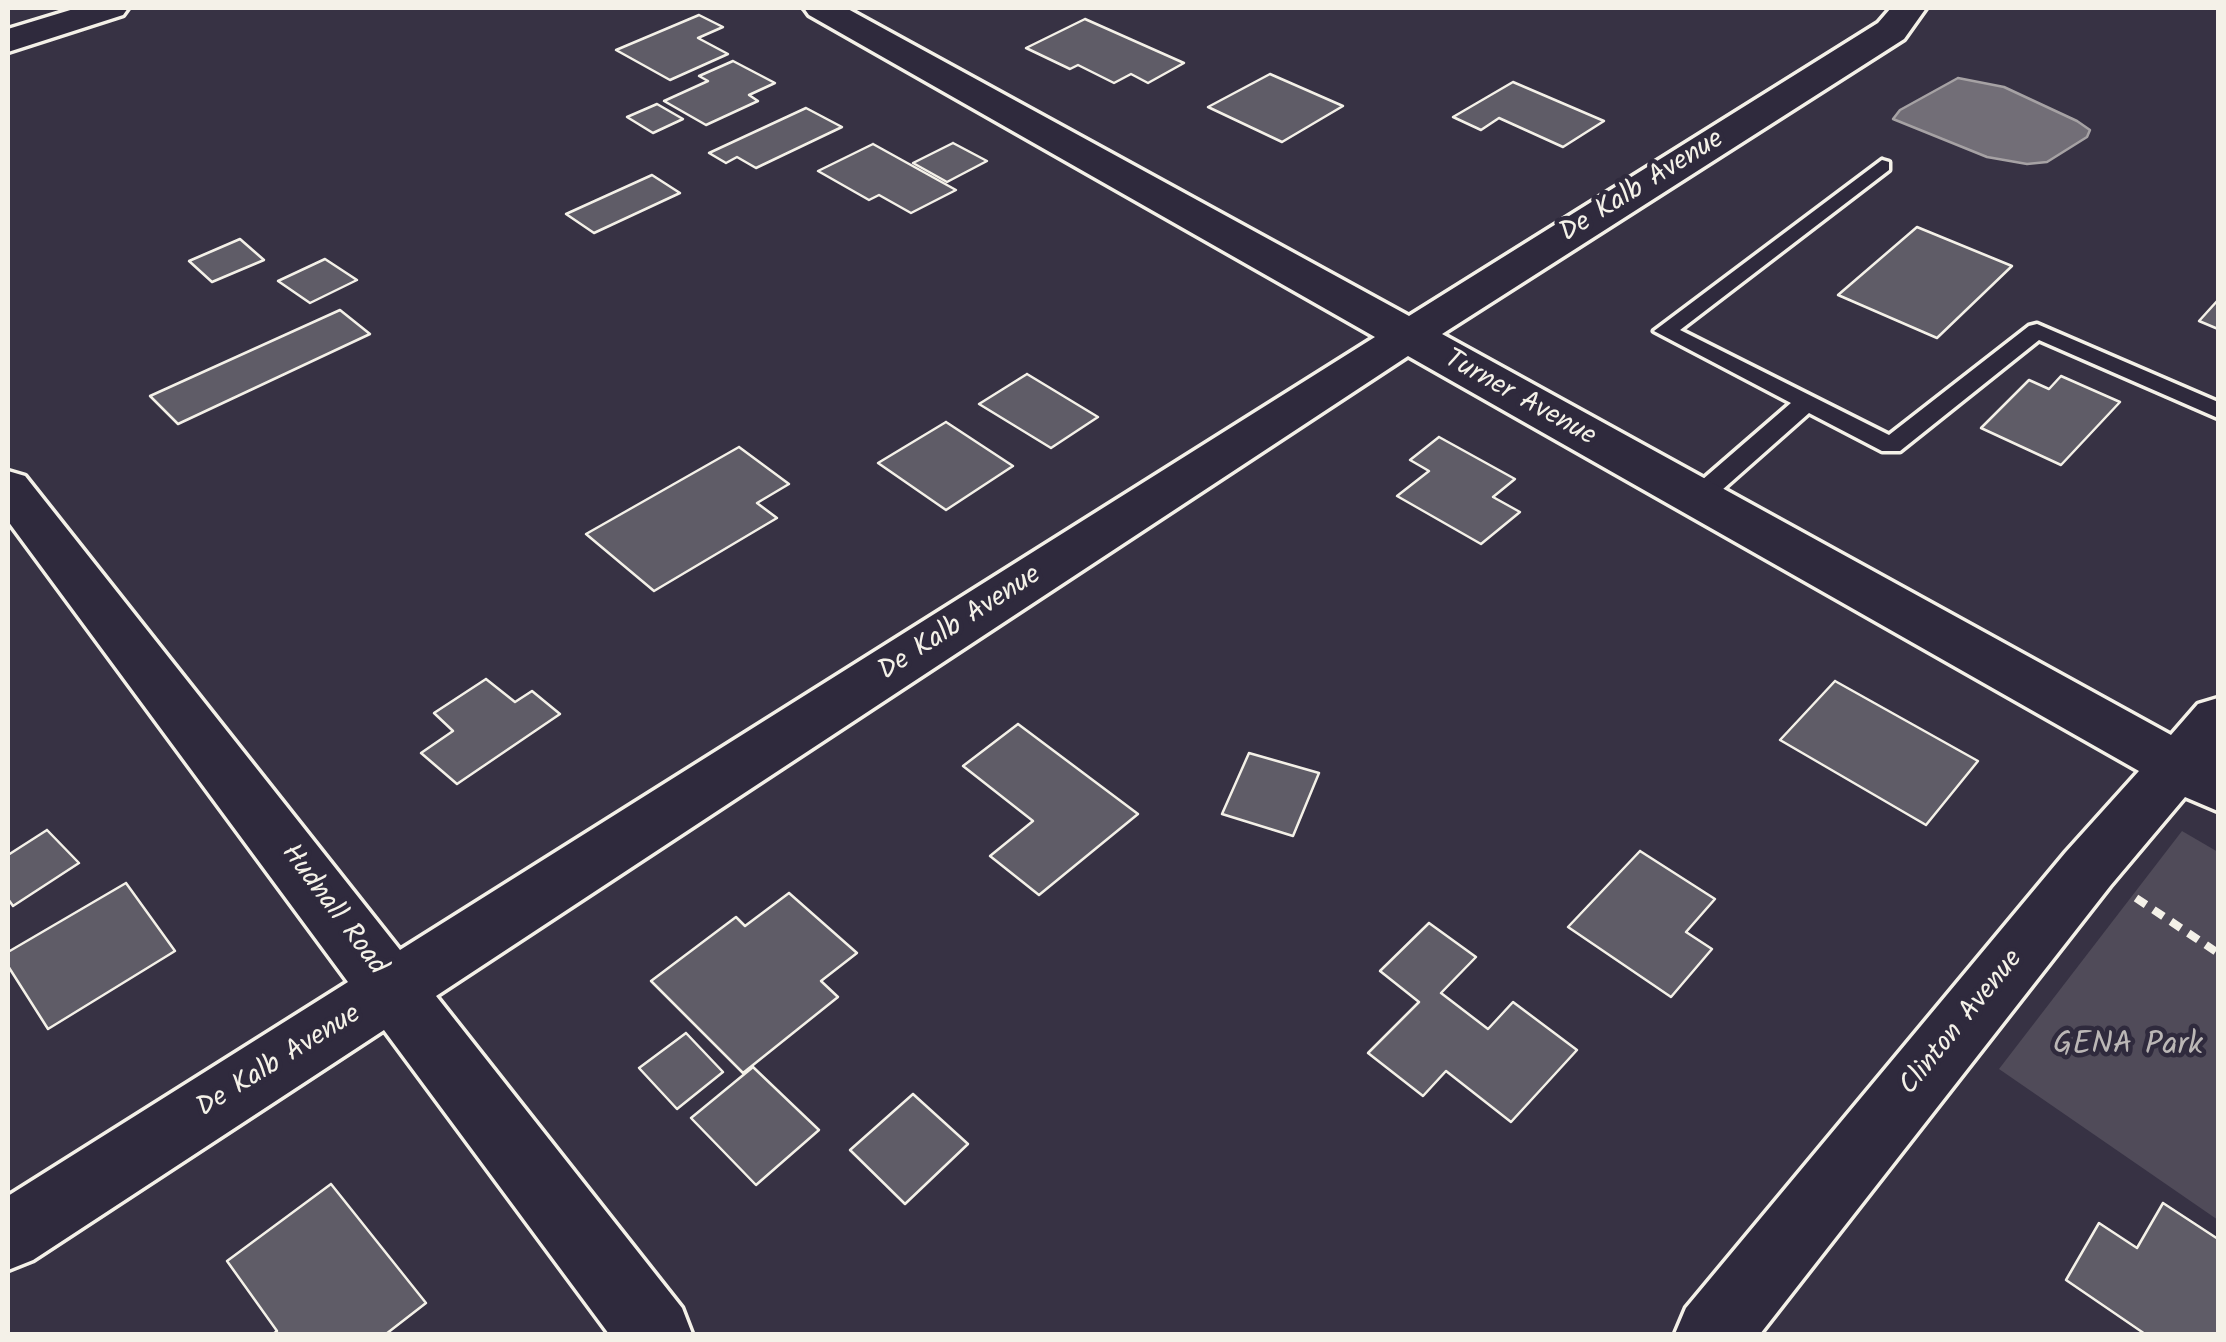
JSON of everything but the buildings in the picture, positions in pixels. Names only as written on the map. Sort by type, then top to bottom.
[{"type":"street","points":[[8,40],[111,8]]},
{"type":"street","name":"Turner Avenue","points":[[821,8],[1696,499],[2206,758]]},
{"type":"street","name":"De Kalb Avenue","points":[[8,1236],[1408,337],[1892,31],[1909,8]]},
{"type":"street","name":"Hudnall Road","points":[[8,487],[655,1334]]},
{"type":"street","name":"Clinton Avenue","points":[[1713,1334],[2088,869],[2206,758]]},
{"type":"lane","points":[[1882,166],[1665,332],[1891,446],[2037,330],[2218,411]]},
{"type":"lane","points":[[1696,499],[1808,402]]},
{"type":"path","points":[[2088,869],[2218,953]]},
{"type":"green space","name":"GENA Park","points":[[2182,831],[2218,852],[2218,1220],[1999,1069]]},
{"type":"shaded area","points":[[1958,78],[2004,87],[2090,130],[2087,137],[2047,162],[2027,164],[1987,157],[1893,119],[1900,110]]}]
